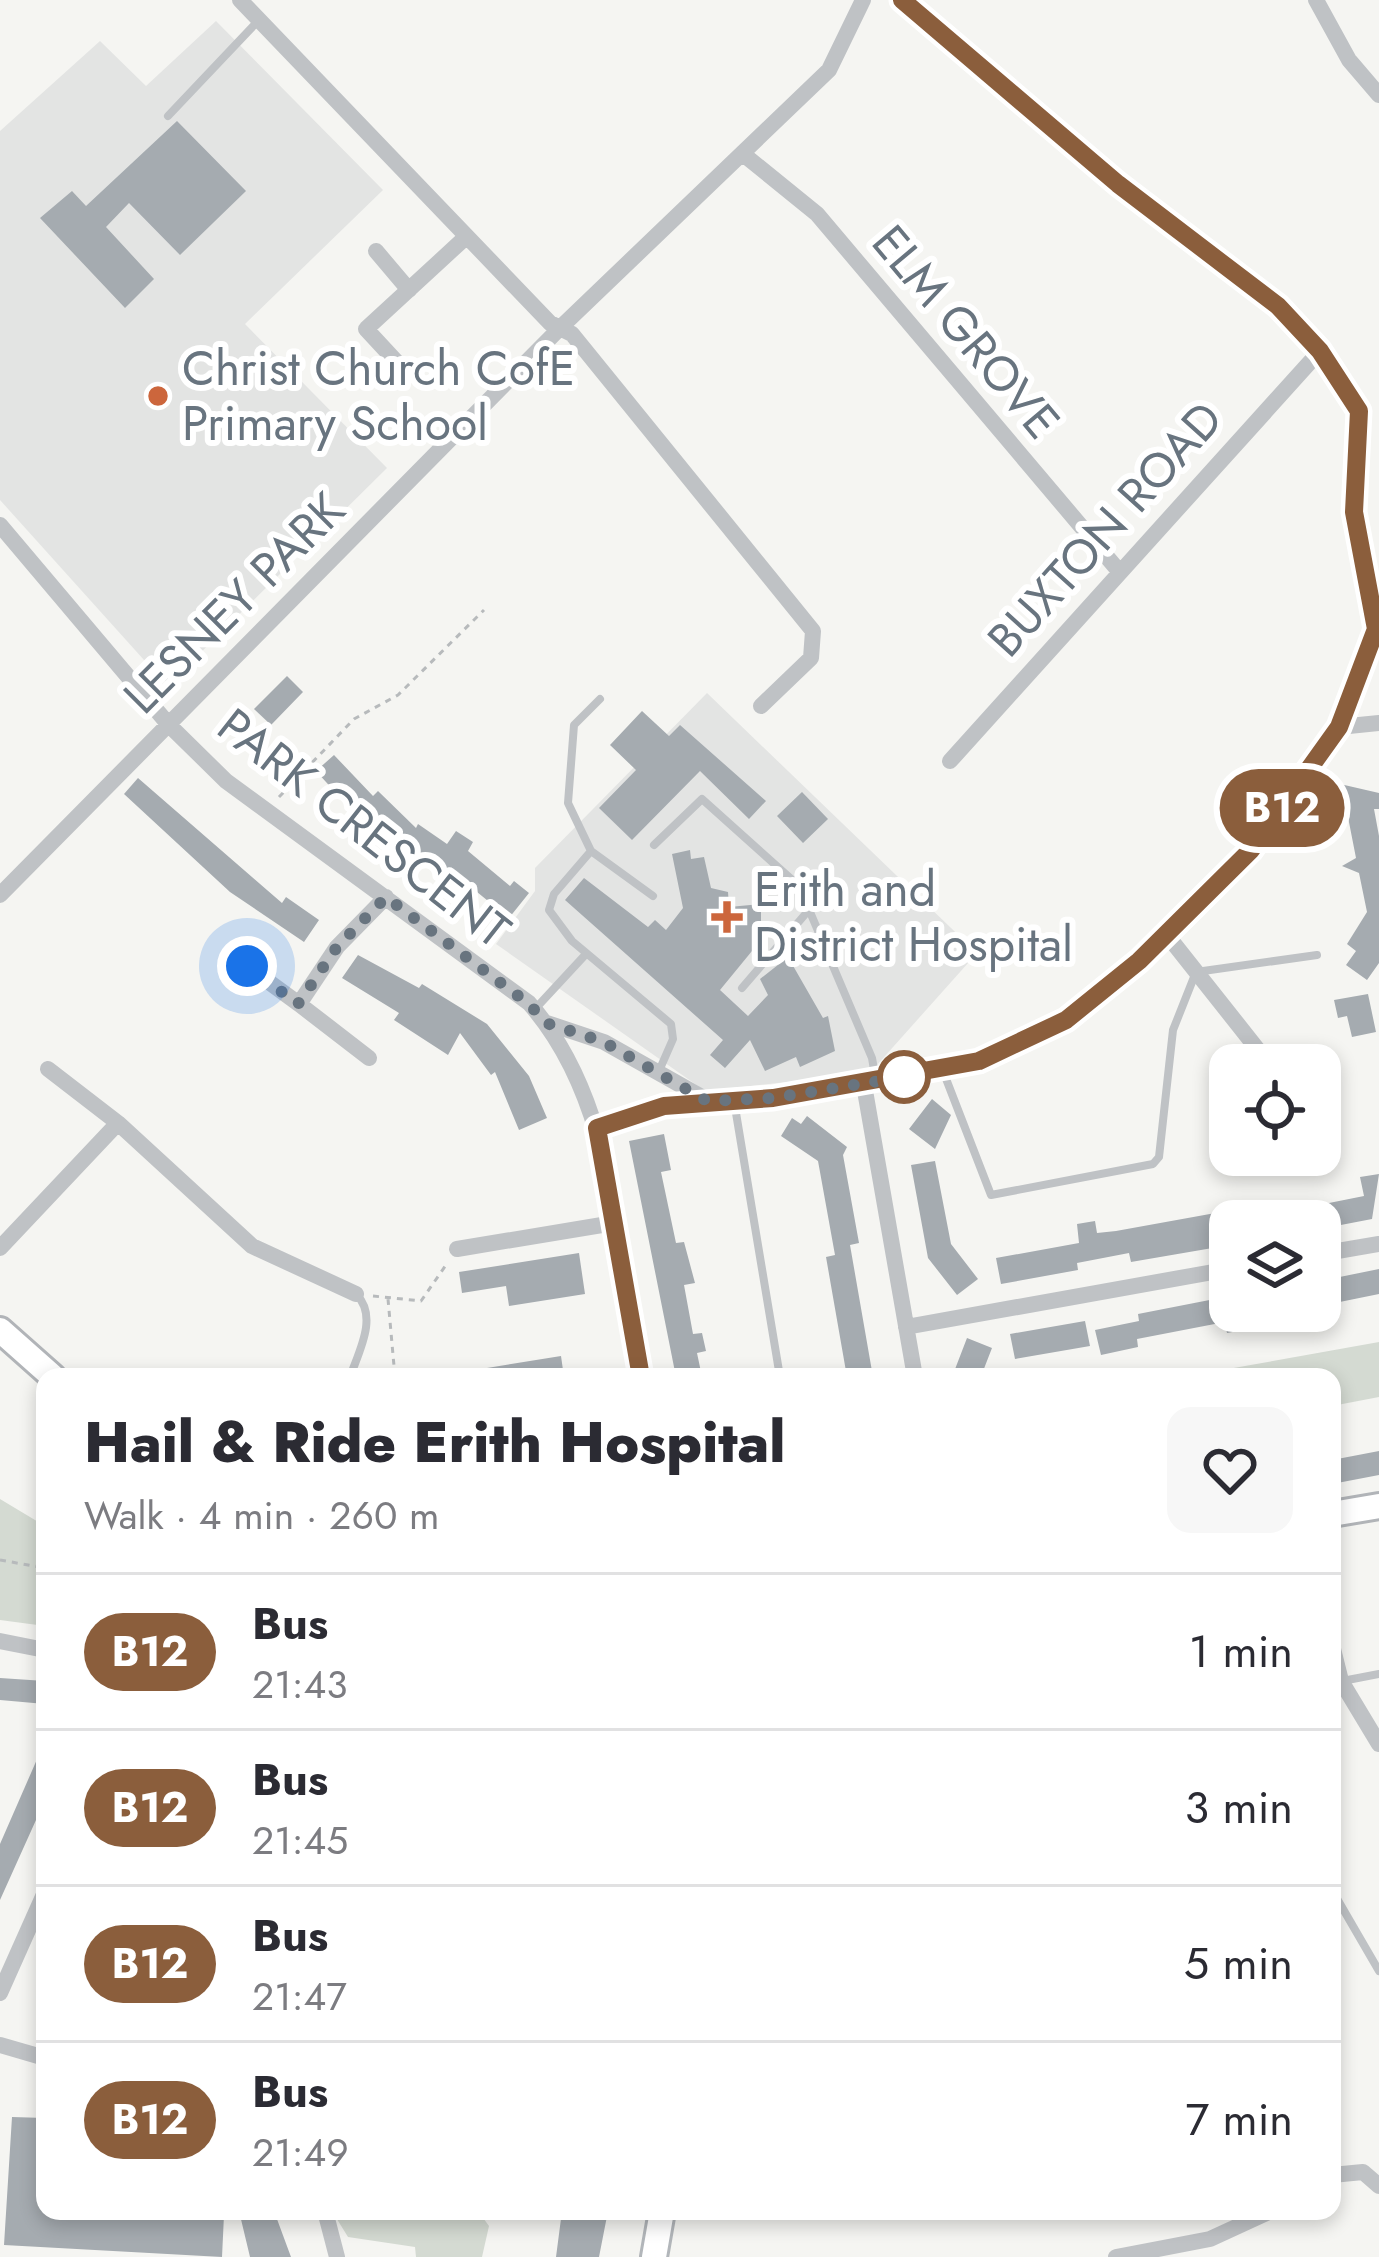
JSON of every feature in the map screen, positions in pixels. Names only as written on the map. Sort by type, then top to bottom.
[{"type":"main road","points":[[0,1330],[43,1368]]},
{"type":"main road","points":[[1341,1512],[1379,1506]]},
{"type":"main road","points":[[654,2257],[660,2220]]},
{"type":"street","points":[[240,0],[466,237],[560,328],[572,334],[813,631],[811,658],[761,706]]},
{"type":"street","name":"LESNEY PARK","points":[[0,895],[560,328],[829,70],[863,0]]},
{"type":"street","points":[[902,0],[1100,169],[1278,306],[1320,351],[1359,411],[1354,512],[1379,649]]},
{"type":"street","points":[[1316,0],[1349,60],[1379,94]]},
{"type":"street","name":"ELM GROVE","points":[[743,154],[817,214],[1118,570]]},
{"type":"street","points":[[404,370],[366,329],[466,237]]},
{"type":"street","points":[[376,250],[409,290]]},
{"type":"street","name":"BUXTON ROAD","points":[[950,761],[1320,351]]},
{"type":"street","points":[[1359,411],[1379,408]]},
{"type":"street","name":"PARK CRESCENT","points":[[0,525],[169,725],[266,812],[386,897],[540,1017],[568,1055],[597,1128],[639,1368]]},
{"type":"street","points":[[597,1128],[664,1106],[870,1084],[943,1070],[1024,1044],[1066,1020],[1167,934],[1251,850],[1339,727],[1376,629]]},
{"type":"street","points":[[1339,727],[1379,723]]},
{"type":"street","points":[[298,1004],[337,947],[386,897]]},
{"type":"street","points":[[1167,934],[1253,1044]]},
{"type":"street","points":[[247,966],[369,1058]]},
{"type":"street","name":"PARK CRESCENT","points":[[540,1017],[604,1042],[707,1101]]},
{"type":"street","points":[[48,1069],[118,1123],[251,1246],[356,1294]]},
{"type":"street","points":[[870,1084],[913,1368]]},
{"type":"street","points":[[0,1248],[118,1123]]},
{"type":"street","points":[[457,1249],[614,1223]]},
{"type":"street","points":[[1341,1250],[1379,1244]]},
{"type":"street","points":[[906,1327],[1209,1273]]},
{"type":"street","points":[[0,1641],[36,1648]]},
{"type":"street","points":[[1341,1689],[1379,1744]]},
{"type":"street","points":[[0,1993],[36,1912]]},
{"type":"street","points":[[0,2045],[36,2055]]},
{"type":"street","points":[[1341,2174],[1364,2172],[1379,2186]]},
{"type":"street","points":[[327,2220],[337,2257]]},
{"type":"street","points":[[1116,2257],[1210,2240],[1252,2220]]},
{"type":"lane","points":[[168,116],[259,20]]},
{"type":"lane","points":[[600,699],[574,725],[568,803],[590,851],[653,896]]},
{"type":"lane","points":[[654,845],[702,799],[799,886],[872,1058],[870,1084]]},
{"type":"lane","points":[[590,851],[554,894],[549,910],[586,954],[671,1024],[673,1040],[658,1072]]},
{"type":"lane","points":[[742,988],[808,911]]},
{"type":"lane","points":[[540,1017],[586,954]]},
{"type":"lane","points":[[943,1070],[991,1195],[1153,1164],[1159,1157],[1173,1030],[1196,972],[1317,955]]},
{"type":"lane","points":[[734,1100],[779,1368]]},
{"type":"lane","points":[[353,1368],[368,1322],[368,1309],[356,1294]]},
{"type":"lane","points":[[1341,1681],[1379,1674]]},
{"type":"lane","points":[[1341,1906],[1379,1971]]},
{"type":"path","points":[[266,812],[354,719],[398,694],[484,610]]},
{"type":"path","points":[[394,1368],[388,1297],[421,1301],[457,1249]]},
{"type":"path","points":[[0,1560],[36,1566]]},
{"type":"shaded area","name":"Christ Church CofE Primary School","points":[[216,21],[383,190],[245,324],[387,468],[170,683],[162,680],[0,500],[0,131],[100,41],[146,86]]},
{"type":"shaded area","name":"Erith and District Hospital","points":[[707,693],[977,953],[877,1065],[861,1074],[705,1091],[496,944],[535,891],[535,868]]},
{"type":"shaded area","points":[[1379,1342],[1379,1397],[1341,1404],[1341,1368],[1234,1368]]},
{"type":"shaded area","points":[[0,1499],[36,1521],[36,1625],[0,1620]]},
{"type":"shaded area","points":[[338,2220],[485,2220],[489,2226],[482,2257],[416,2257],[415,2247],[348,2237]]},
{"type":"building","points":[[177,121],[246,191],[180,255],[129,203],[106,227],[154,279],[125,308],[40,218],[72,191],[86,206]]},
{"type":"building","points":[[287,676],[303,692],[271,725],[254,709]]},
{"type":"building","points":[[642,711],[669,736],[680,725],[766,801],[749,819],[700,771],[632,840],[599,808],[636,770],[610,745]]},
{"type":"building","points":[[334,755],[373,796],[378,791],[416,828],[418,824],[447,844],[456,831],[473,842],[468,851],[510,886],[514,881],[529,893],[509,918],[461,879],[458,884],[400,851],[352,799],[346,804],[316,771]]},
{"type":"building","points":[[138,778],[282,903],[286,897],[319,920],[304,942],[230,892],[124,794]]},
{"type":"building","points":[[1340,784],[1379,793],[1379,809],[1374,809],[1379,836],[1379,963],[1367,980],[1346,965],[1356,951],[1347,944],[1367,912],[1359,873],[1342,866],[1356,858],[1347,812],[1335,809]]},
{"type":"building","points":[[802,792],[828,819],[803,843],[777,816]]},
{"type":"building","name":"Erith and District Hospital","points":[[690,850],[691,859],[704,857],[711,888],[728,892],[729,907],[761,904],[761,940],[720,990],[748,1016],[768,995],[760,979],[788,957],[823,1018],[828,1016],[835,1051],[800,1067],[796,1057],[765,1071],[750,1040],[725,1068],[710,1055],[723,1040],[565,900],[584,878],[648,927],[655,920],[666,930],[683,908],[672,854]]},
{"type":"building","points":[[358,955],[419,988],[422,984],[487,1024],[529,1076],[547,1118],[519,1130],[495,1072],[491,1075],[460,1033],[448,1055],[394,1020],[399,1013],[342,978]]},
{"type":"building","points":[[1368,994],[1376,1032],[1352,1037],[1347,1016],[1338,1018],[1334,1000]]},
{"type":"building","points":[[932,1099],[951,1115],[935,1149],[909,1129]]},
{"type":"building","points":[[807,1116],[847,1147],[843,1155],[859,1243],[850,1245],[871,1368],[845,1368],[826,1257],[835,1255],[818,1161],[781,1136],[792,1118],[801,1124]]},
{"type":"building","points":[[664,1134],[671,1170],[661,1172],[676,1243],[684,1242],[695,1283],[684,1285],[693,1334],[702,1333],[706,1351],[697,1353],[700,1368],[674,1368],[629,1141]]},
{"type":"building","points":[[935,1161],[951,1244],[978,1279],[957,1295],[928,1258],[911,1165]]},
{"type":"building","points":[[1379,1174],[1372,1219],[1341,1225],[1341,1201],[1364,1196],[1360,1177]]},
{"type":"building","points":[[1209,1214],[1209,1249],[1131,1262],[1129,1253],[1077,1263],[1078,1270],[1001,1284],[996,1258],[1079,1243],[1077,1224],[1095,1221],[1097,1233]]},
{"type":"building","points":[[579,1253],[585,1294],[509,1306],[506,1286],[462,1293],[459,1272]]},
{"type":"building","points":[[1379,1269],[1379,1294],[1341,1302],[1341,1277]]},
{"type":"building","points":[[1209,1300],[1209,1325],[1137,1339],[1138,1347],[1101,1355],[1095,1330],[1139,1321],[1138,1314]]},
{"type":"building","points":[[1085,1321],[1090,1346],[1015,1359],[1010,1334]]},
{"type":"building","points":[[967,1338],[992,1348],[984,1368],[955,1368]]},
{"type":"building","points":[[561,1356],[563,1368],[487,1368]]},
{"type":"building","points":[[1379,1451],[1379,1475],[1341,1482],[1341,1458]]},
{"type":"building","points":[[0,1678],[36,1680],[36,1703],[0,1700]]},
{"type":"building","points":[[36,1762],[36,1820],[0,1900],[0,1844]]},
{"type":"building","points":[[12,2117],[36,2118],[36,2220],[224,2220],[222,2257],[4,2245]]},
{"type":"building","points":[[241,2220],[277,2220],[291,2257],[250,2257]]},
{"type":"building","points":[[561,2220],[606,2220],[599,2257],[556,2257]]},
{"type":"bus line","name":"B12","points":[[639,1368],[597,1128],[664,1106],[773,1098],[979,1061],[1024,1044],[1066,1020],[1139,961],[1251,850],[1339,727],[1376,629],[1354,512],[1359,411],[1320,351],[1278,306],[1118,184],[902,0]]},
{"type":"place","name":"Christ Church CofE Primary School","points":[[158,396]]},
{"type":"place","name":"Erith and District Hospital","points":[[727,917]]},
{"type":"route","points":[[247,966],[298,1004],[337,947],[386,897],[529,1004],[546,1023],[604,1042],[707,1101],[773,1098],[904,1077]]}]
